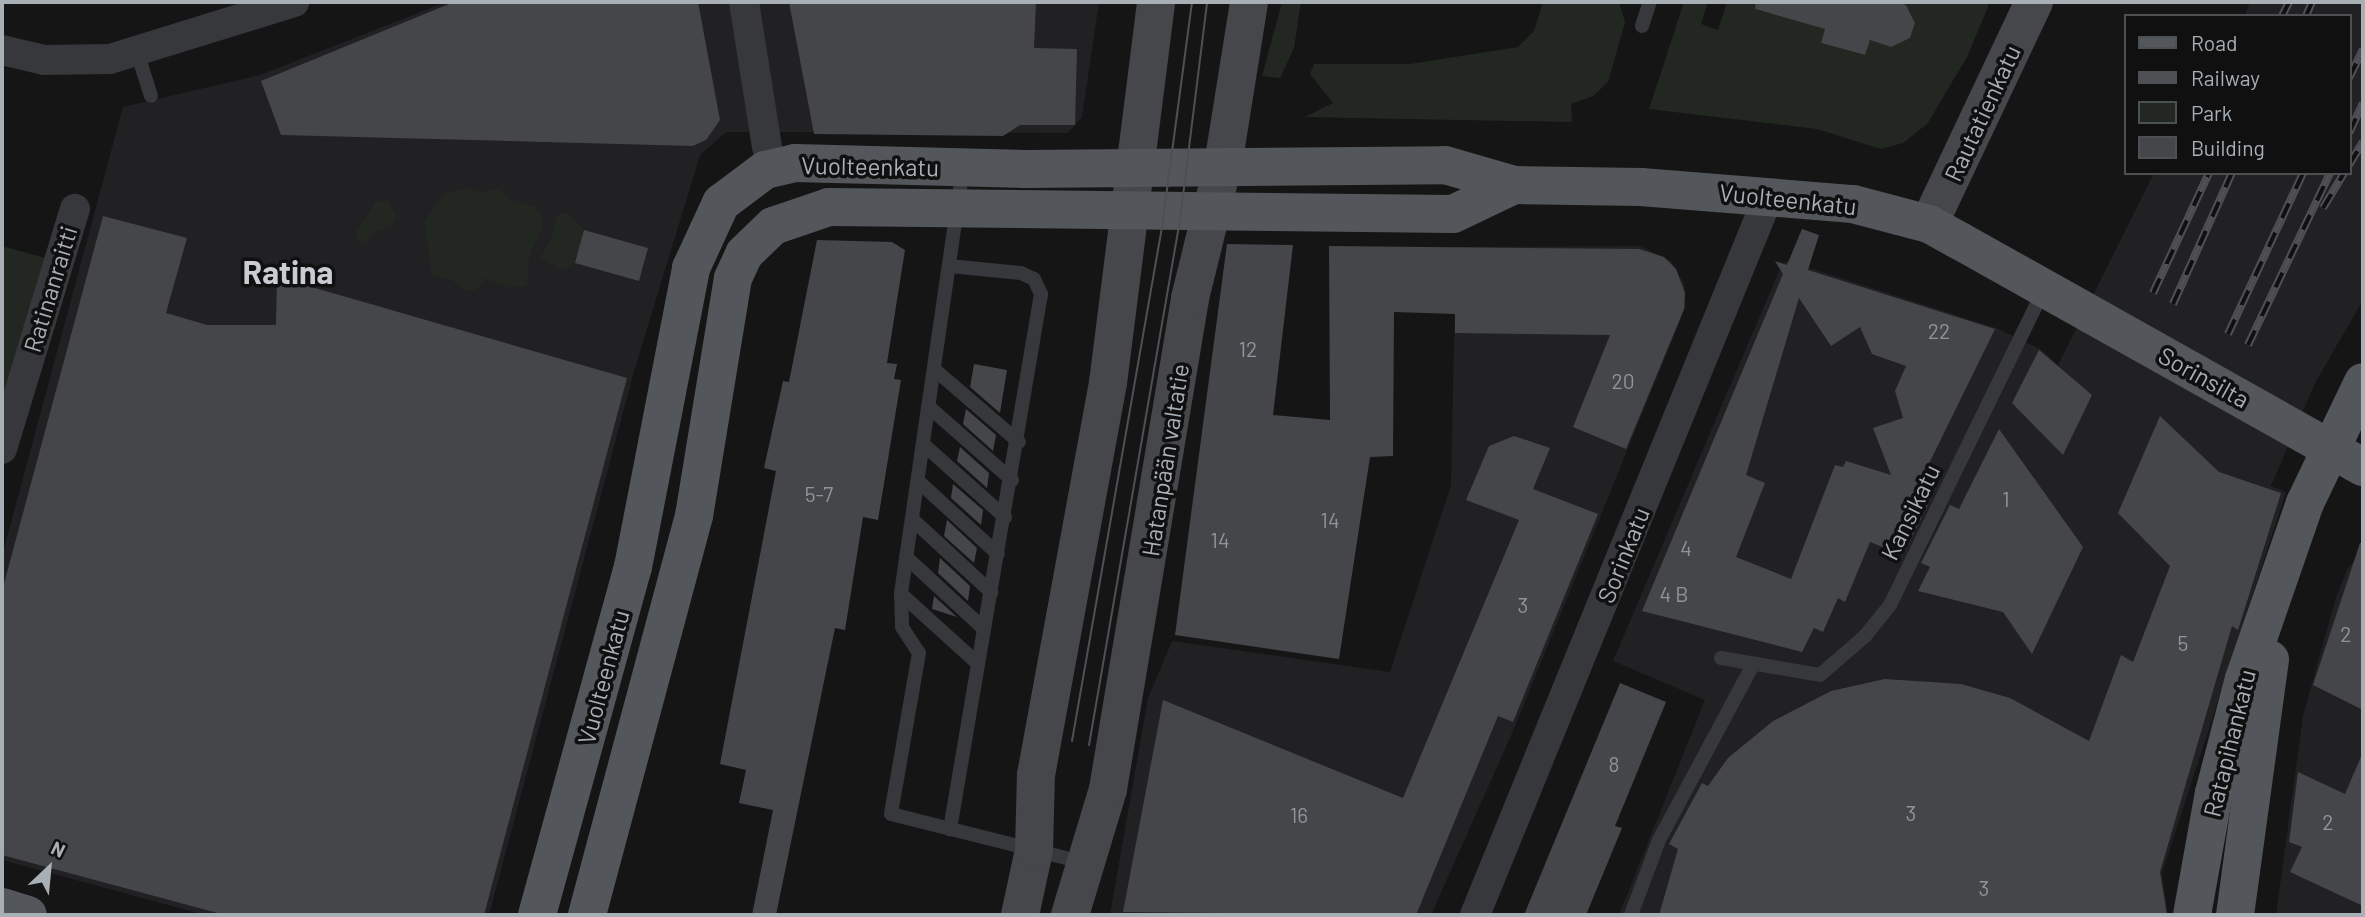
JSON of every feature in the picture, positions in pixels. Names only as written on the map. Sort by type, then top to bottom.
[{"type":"main road","points":[[1020,915],[1034,850],[1036,775],[1108,383],[1156,2]]},
{"type":"main road","name":"Hatanpään valtatie","points":[[1070,915],[1082,862],[1108,789],[1142,608],[1190,299],[1223,164],[1249,2]]},
{"type":"main road","name":"Rautatienkatu","points":[[1928,224],[2034,2]]},
{"type":"main road","name":"Vuolteenkatu","points":[[537,915],[633,567],[691,268],[721,203],[765,170],[795,163],[963,168],[1223,164],[1445,165],[1514,185],[1769,195],[1864,206],[1928,224],[2044,289]]},
{"type":"main road","name":"Vuolteenkatu","points":[[587,915],[694,516],[710,440],[726,304],[744,254],[772,226],[808,211],[956,209],[1453,214],[1514,185]]},
{"type":"main road","name":"Sorinsilta","points":[[2044,289],[2363,467]]},
{"type":"main road","name":"Ratapihankatu","points":[[2192,915],[2214,793],[2244,679],[2305,503],[2363,383]]},
{"type":"main road","name":"Ratapihankatu","points":[[2235,915],[2280,574]]},
{"type":"main road","points":[[2,906],[28,915]]},
{"type":"street","points":[[2,50],[77,62],[137,52],[294,2]]},
{"type":"street","points":[[744,2],[767,147]]},
{"type":"street","name":"Sorinkatu","points":[[1475,915],[1769,195]]},
{"type":"street","name":"Ratinanraitti","points":[[2,449],[75,209]]},
{"type":"lane","points":[[1642,26],[1650,2]]},
{"type":"lane","points":[[137,52],[151,96]]},
{"type":"lane","points":[[963,168],[901,594],[902,627],[919,653],[891,814],[1082,862]]},
{"type":"lane","points":[[948,266],[1021,273],[1039,285],[1019,442],[977,663],[950,829]]},
{"type":"lane","name":"Kansikatu","points":[[1721,658],[1820,675],[1865,636],[1890,605],[2044,289]]},
{"type":"lane","points":[[934,369],[1019,442]]},
{"type":"lane","points":[[928,406],[1012,480]]},
{"type":"lane","points":[[923,444],[1005,517]]},
{"type":"lane","points":[[918,481],[998,554]]},
{"type":"lane","points":[[912,519],[991,592]]},
{"type":"lane","points":[[906,557],[984,629]]},
{"type":"lane","points":[[901,594],[977,663]]},
{"type":"lane","points":[[1631,915],[1659,841],[1753,665]]},
{"type":"shaded area","points":[[446,2],[1099,2],[1082,117],[1068,133],[726,132],[700,155],[633,375],[489,915],[205,915],[2,860],[2,556],[123,107],[260,75]]},
{"type":"shaded area","points":[[2250,2],[2363,2],[2363,300],[2315,383],[2271,486],[2286,492],[2162,873],[2168,915],[1619,915],[1705,700],[1613,661],[1782,264],[1788,261],[1996,328],[2040,349],[2058,365],[2153,175],[2351,175],[2351,14],[2246,14]]},
{"type":"shaded area","points":[[1640,246],[1671,261],[1684,283],[1686,306],[1513,731],[1431,915],[1110,915],[1148,698],[1172,641],[1390,672],[1451,485],[1456,247]]},
{"type":"shaded area","points":[[2363,550],[2363,915],[2276,915],[2303,716],[2336,597],[2348,568]]},
{"type":"green space","points":[[1282,2],[1301,2],[1294,48],[1280,78],[1262,76]]},
{"type":"green space","points":[[1543,2],[1619,2],[1625,22],[1608,82],[1593,96],[1571,104],[1572,122],[1305,117],[1333,103],[1310,74],[1314,64],[1410,64],[1518,47],[1534,31]]},
{"type":"green space","points":[[1684,2],[1708,2],[1701,24],[1718,30],[1727,2],[1762,2],[1759,11],[1826,27],[1821,43],[1864,55],[1870,40],[1888,46],[1910,38],[1915,23],[1909,10],[1896,2],[1990,2],[1967,57],[1927,124],[1903,143],[1881,149],[1817,129],[1649,109]]},
{"type":"green space","points":[[466,188],[479,192],[500,189],[507,198],[535,207],[541,216],[543,224],[529,257],[527,285],[510,288],[485,278],[477,290],[468,291],[450,279],[432,275],[424,222],[445,193]]},
{"type":"green space","points":[[376,201],[388,201],[397,216],[392,225],[375,232],[364,244],[358,242],[356,232]]},
{"type":"green space","points":[[566,212],[584,230],[575,263],[563,270],[540,258],[552,237],[556,216]]},
{"type":"green space","points":[[2,246],[45,258],[2,421]]},
{"type":"building","points":[[454,2],[698,2],[720,120],[706,140],[693,146],[281,135],[261,81]]},
{"type":"building","points":[[789,2],[1036,2],[1034,48],[1077,49],[1075,125],[1020,125],[1003,136],[814,134]]},
{"type":"building","points":[[1756,2],[1896,2],[1906,5],[1915,23],[1910,38],[1891,47],[1870,40],[1865,55],[1821,43],[1825,29],[1755,9]]},
{"type":"building","points":[[103,216],[187,238],[166,313],[207,325],[276,325],[277,277],[627,378],[484,915],[225,915],[2,855],[2,591]]},
{"type":"building","points":[[1802,229],[1819,235],[1808,270],[1995,329],[1917,488],[1932,496],[1903,555],[1870,542],[1845,602],[1838,598],[1823,632],[1814,628],[1802,652],[1642,611],[1783,274],[1775,261],[1787,265]],"holes":[[[1799,298],[1831,346],[1860,327],[1872,354],[1906,366],[1895,391],[1903,418],[1873,428],[1891,475],[1846,461],[1843,467],[1835,465],[1791,579],[1736,557],[1765,483],[1746,475]]]},
{"type":"building","points":[[584,230],[648,248],[639,281],[575,263]]},
{"type":"building","points":[[817,240],[892,242],[905,250],[887,363],[897,364],[894,379],[901,380],[878,520],[863,517],[845,630],[835,628],[776,915],[752,915],[773,810],[739,803],[746,770],[720,764],[776,471],[764,468],[783,381],[789,382]]},
{"type":"building","points":[[1227,244],[1293,245],[1273,415],[1330,420],[1329,246],[1639,249],[1664,257],[1676,269],[1685,293],[1684,309],[1626,449],[1573,427],[1610,335],[1455,333],[1455,314],[1394,312],[1393,456],[1370,457],[1339,659],[1175,635]]},
{"type":"building","points":[[2039,350],[2092,395],[2063,455],[2012,403]]},
{"type":"building","points":[[974,364],[1007,370],[1000,413],[970,387]]},
{"type":"building","points":[[966,409],[996,435],[993,451],[963,424]]},
{"type":"building","points":[[2160,416],[2219,472],[2281,493],[2238,630],[2232,626],[2160,872],[2167,915],[1659,915],[1678,849],[1669,844],[1702,783],[1708,786],[1728,758],[1773,721],[1831,691],[1885,679],[1961,684],[2010,698],[2089,741],[2121,655],[2133,662],[2170,566],[2118,513]]},
{"type":"building","points":[[1999,429],[2083,547],[2032,654],[2003,612],[1918,591],[1930,567],[1921,563],[1950,505],[1959,509]]},
{"type":"building","points":[[1514,436],[1550,448],[1533,489],[1598,514],[1513,722],[1498,716],[1416,915],[1123,912],[1163,700],[1403,798],[1519,520],[1466,500],[1489,446]]},
{"type":"building","points":[[960,447],[989,473],[987,488],[957,461]]},
{"type":"building","points":[[953,484],[983,510],[981,525],[951,498]]},
{"type":"building","points":[[947,520],[977,548],[974,563],[944,536]]},
{"type":"building","points":[[2360,543],[2363,543],[2363,710],[2313,685]]},
{"type":"building","points":[[940,558],[970,586],[968,601],[938,573]]},
{"type":"building","points":[[934,596],[957,617],[932,609]]},
{"type":"building","points":[[1620,683],[1666,702],[1615,826],[1622,828],[1586,915],[1524,915]]},
{"type":"building","points":[[2363,752],[2363,906],[2290,872],[2302,847],[2289,842],[2298,772],[2345,794]]},
{"type":"tram line","points":[[1072,741],[1162,227],[1192,2]]},
{"type":"tram line","points":[[1089,745],[1180,220],[1207,2]]},
{"type":"railway","points":[[2283,14],[2289,2]]},
{"type":"railway","points":[[2307,14],[2312,2]]},
{"type":"railway","points":[[2351,74],[2363,49]]},
{"type":"railway","points":[[2351,129],[2363,103]]},
{"type":"railway","points":[[2351,162],[2363,142]]},
{"type":"railway","points":[[2153,293],[2208,175]]},
{"type":"railway","points":[[2173,304],[2231,175]]},
{"type":"railway","points":[[2228,334],[2302,175]]},
{"type":"railway","points":[[2248,345],[2329,175]]},
{"type":"railway","points":[[2323,208],[2343,175]]},
{"type":"district","name":"Ratina","points":[[288,271]]}]
